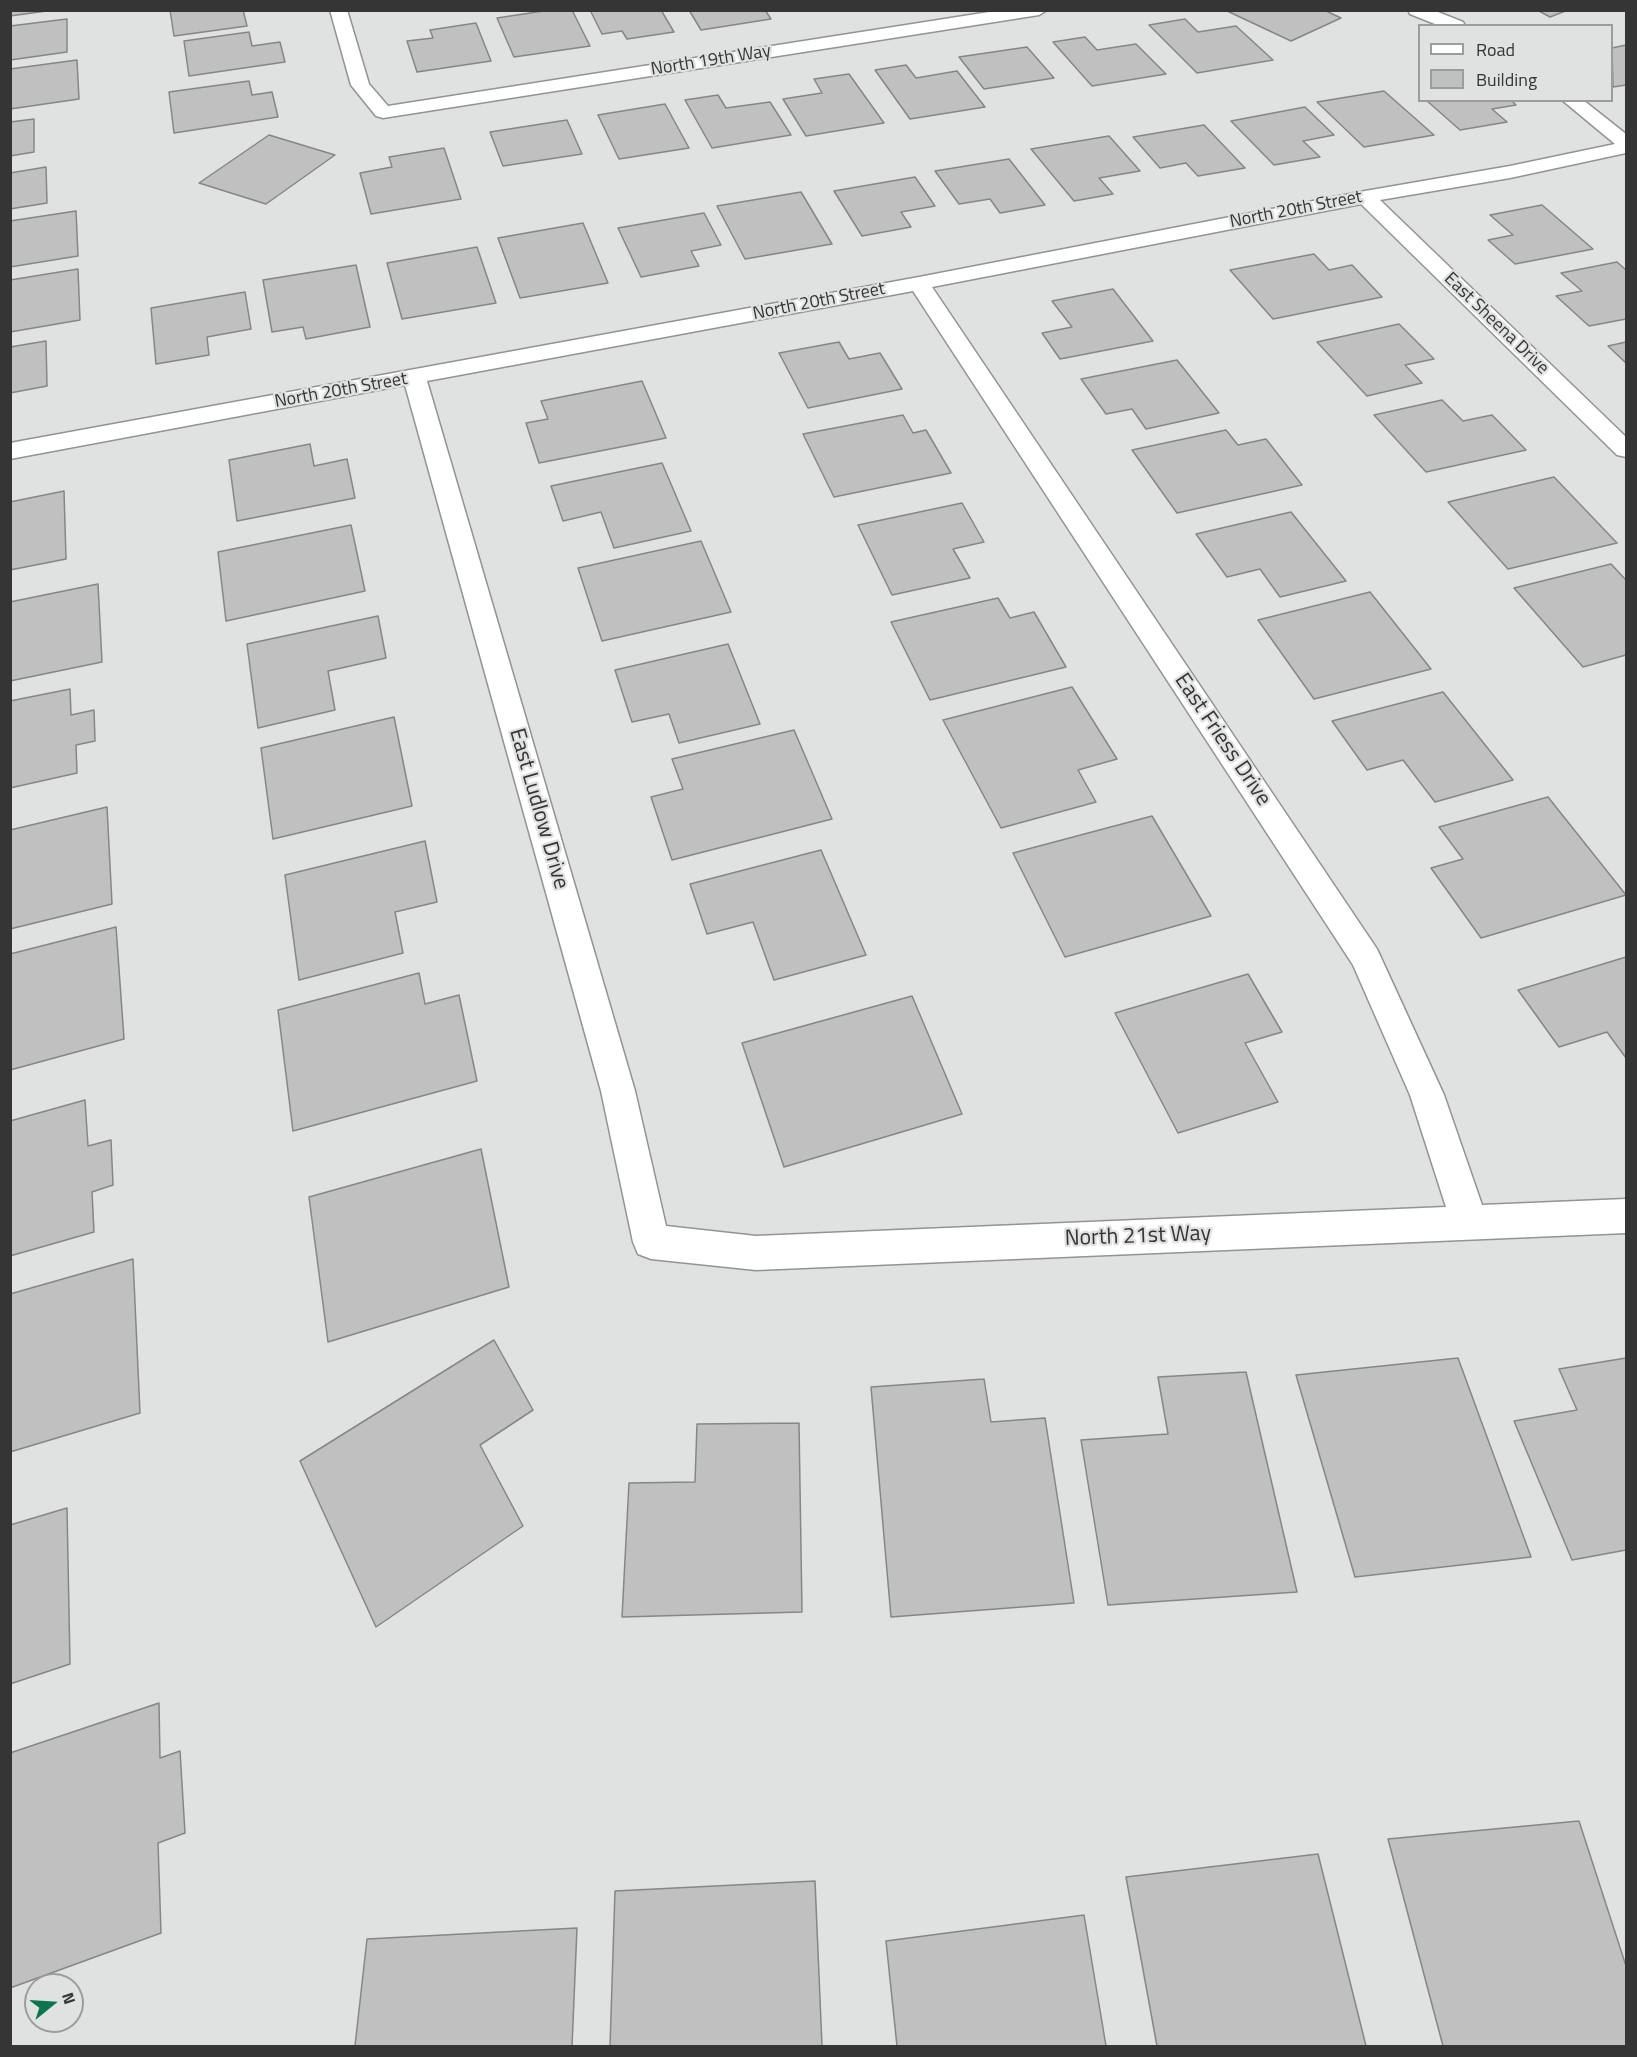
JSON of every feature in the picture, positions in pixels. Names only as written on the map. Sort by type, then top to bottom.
[{"type":"street","name":"North 19th Way","points":[[338,10],[360,85],[383,112],[1039,10]]},
{"type":"street","points":[[1416,10],[1452,24]]},
{"type":"street","points":[[1574,102],[1626,142]]},
{"type":"street","name":"North 20th Street","points":[[10,452],[415,378],[1365,197],[1510,172],[1626,147]]},
{"type":"street","name":"East Sheena Drive","points":[[1365,197],[1626,450]]},
{"type":"street","name":"East Friess Drive","points":[[919,283],[1366,958],[1427,1095],[1470,1224]]},
{"type":"street","name":"East Ludlow Drive","points":[[415,378],[618,1091],[651,1242]]},
{"type":"street","name":"North 21st Way","points":[[651,1242],[756,1253],[1626,1216]]},
{"type":"building","points":[[10,10],[54,10],[10,16]]},
{"type":"building","points":[[170,10],[243,10],[247,26],[174,36]]},
{"type":"building","points":[[550,10],[572,10],[590,46],[514,57],[497,18]]},
{"type":"building","points":[[590,10],[661,10],[674,32],[627,39],[622,31],[602,34]]},
{"type":"building","points":[[689,10],[765,10],[771,19],[701,30]]},
{"type":"building","points":[[1225,10],[1324,10],[1341,18],[1291,41]]},
{"type":"building","points":[[1537,10],[1568,10],[1550,17]]},
{"type":"building","points":[[67,19],[67,52],[10,60],[10,26]]},
{"type":"building","points":[[1185,19],[1198,32],[1236,26],[1273,60],[1197,73],[1149,25]]},
{"type":"building","points":[[476,23],[491,61],[417,72],[407,41],[433,38],[430,30]]},
{"type":"building","points":[[249,32],[252,46],[280,42],[285,62],[189,76],[184,41]]},
{"type":"building","points":[[1085,37],[1097,50],[1136,44],[1166,74],[1092,86],[1053,42]]},
{"type":"building","points":[[1626,45],[1626,85],[1613,87],[1613,48]]},
{"type":"building","points":[[1027,47],[1054,78],[984,89],[959,57]]},
{"type":"building","points":[[77,60],[79,99],[10,109],[10,69]]},
{"type":"building","points":[[906,65],[916,78],[957,71],[985,107],[910,119],[875,70]]},
{"type":"building","points":[[849,74],[884,123],[806,136],[783,99],[822,93],[814,79]]},
{"type":"building","points":[[249,81],[252,95],[272,92],[278,117],[174,133],[169,92]]},
{"type":"building","points":[[1384,91],[1434,135],[1364,147],[1317,102]]},
{"type":"building","points":[[718,95],[726,108],[770,102],[791,135],[712,148],[685,100]]},
{"type":"building","points":[[1428,102],[1513,102],[1516,105],[1492,109],[1507,122],[1460,130]]},
{"type":"building","points":[[665,104],[689,148],[619,159],[598,115]]},
{"type":"building","points":[[1305,107],[1334,135],[1303,141],[1320,157],[1274,165],[1231,121]]},
{"type":"building","points":[[34,119],[34,152],[10,156],[10,122]]},
{"type":"building","points":[[567,120],[582,154],[503,166],[490,132]]},
{"type":"building","points":[[1204,125],[1245,168],[1198,176],[1186,163],[1160,168],[1133,137]]},
{"type":"building","points":[[269,135],[335,155],[266,204],[199,183]]},
{"type":"building","points":[[1109,136],[1140,171],[1099,178],[1113,194],[1074,201],[1031,149]]},
{"type":"building","points":[[444,148],[461,199],[371,214],[360,173],[392,167],[389,157]]},
{"type":"building","points":[[1009,159],[1045,205],[1000,213],[990,199],[959,204],[935,171]]},
{"type":"building","points":[[46,167],[47,203],[10,209],[10,173]]},
{"type":"building","points":[[915,177],[935,206],[901,212],[911,227],[862,236],[834,191]]},
{"type":"building","points":[[801,192],[832,244],[745,259],[717,206]]},
{"type":"building","points":[[1542,205],[1593,249],[1515,264],[1488,240],[1513,235],[1490,215]]},
{"type":"building","points":[[76,211],[78,256],[10,267],[10,221]]},
{"type":"building","points":[[704,213],[721,245],[691,251],[699,266],[641,277],[618,228]]},
{"type":"building","points":[[583,223],[608,283],[520,298],[498,238]]},
{"type":"building","points":[[477,247],[496,303],[402,319],[387,263]]},
{"type":"building","points":[[1314,254],[1329,270],[1352,265],[1382,297],[1273,319],[1230,270]]},
{"type":"building","points":[[1617,262],[1626,270],[1626,319],[1589,326],[1556,296],[1582,291],[1561,273]]},
{"type":"building","points":[[356,265],[370,327],[306,339],[303,327],[272,332],[263,280]]},
{"type":"building","points":[[78,269],[80,320],[10,332],[10,280]]},
{"type":"building","points":[[1113,289],[1153,341],[1060,359],[1042,333],[1072,327],[1052,301]]},
{"type":"building","points":[[245,292],[251,329],[207,337],[209,355],[156,364],[151,308]]},
{"type":"building","points":[[1399,324],[1434,359],[1405,365],[1422,383],[1367,396],[1317,342]]},
{"type":"building","points":[[46,341],[47,386],[10,393],[10,347]]},
{"type":"building","points":[[839,342],[849,359],[880,353],[902,389],[808,408],[779,353]]},
{"type":"building","points":[[1626,342],[1626,363],[1608,346]]},
{"type":"building","points":[[1177,360],[1219,413],[1146,429],[1132,409],[1106,414],[1081,379]]},
{"type":"building","points":[[642,381],[666,438],[539,463],[526,423],[548,419],[541,401]]},
{"type":"building","points":[[1442,400],[1463,421],[1492,415],[1526,450],[1426,472],[1374,415]]},
{"type":"building","points":[[903,415],[913,433],[926,430],[951,473],[834,497],[803,434]]},
{"type":"building","points":[[1226,430],[1238,445],[1266,439],[1302,485],[1177,513],[1132,450]]},
{"type":"building","points":[[310,444],[314,466],[347,459],[355,498],[237,521],[229,460]]},
{"type":"building","points":[[662,463],[691,531],[614,548],[601,512],[563,521],[551,486]]},
{"type":"building","points":[[1554,477],[1617,543],[1508,569],[1448,502]]},
{"type":"building","points":[[64,491],[66,559],[10,570],[10,502]]},
{"type":"building","points":[[962,503],[984,542],[953,549],[970,578],[892,595],[858,525]]},
{"type":"building","points":[[1291,512],[1346,581],[1280,597],[1260,569],[1227,577],[1196,534]]},
{"type":"building","points":[[351,525],[365,591],[226,621],[218,552]]},
{"type":"building","points":[[701,541],[731,612],[602,641],[578,568]]},
{"type":"building","points":[[1611,564],[1626,580],[1626,655],[1583,667],[1514,588]]},
{"type":"building","points":[[98,584],[102,662],[10,681],[10,602]]},
{"type":"building","points":[[1370,592],[1431,669],[1314,699],[1258,620]]},
{"type":"building","points":[[998,598],[1010,618],[1034,612],[1066,667],[930,700],[891,622]]},
{"type":"building","points":[[378,616],[386,658],[328,671],[335,710],[258,728],[247,644]]},
{"type":"building","points":[[728,644],[760,724],[679,743],[669,714],[632,722],[615,670]]},
{"type":"building","points":[[1072,687],[1117,759],[1078,770],[1096,802],[1001,828],[943,720]]},
{"type":"building","points":[[70,689],[71,715],[94,710],[95,741],[76,745],[77,773],[10,788],[10,701]]},
{"type":"building","points":[[1443,692],[1513,780],[1435,802],[1403,760],[1367,770],[1332,721]]},
{"type":"building","points":[[394,717],[412,806],[273,839],[261,748]]},
{"type":"building","points":[[794,730],[832,819],[672,860],[651,797],[683,789],[672,759]]},
{"type":"building","points":[[1548,797],[1626,895],[1481,938],[1431,868],[1463,859],[1439,827]]},
{"type":"building","points":[[107,807],[112,904],[10,929],[10,830]]},
{"type":"building","points":[[1152,816],[1211,916],[1065,957],[1013,853]]},
{"type":"building","points":[[425,841],[437,902],[395,912],[403,953],[299,980],[285,875]]},
{"type":"building","points":[[821,850],[866,955],[774,980],[753,922],[707,934],[690,884]]},
{"type":"building","points":[[116,927],[124,1039],[10,1070],[10,954]]},
{"type":"building","points":[[1626,957],[1626,1058],[1607,1032],[1559,1047],[1518,990]]},
{"type":"building","points":[[419,973],[425,1004],[459,995],[477,1081],[293,1131],[278,1010]]},
{"type":"building","points":[[1248,974],[1282,1032],[1245,1043],[1278,1102],[1178,1133],[1115,1013]]},
{"type":"building","points":[[912,996],[962,1114],[784,1167],[742,1043]]},
{"type":"building","points":[[85,1100],[88,1146],[111,1140],[113,1185],[92,1192],[94,1232],[10,1256],[10,1121]]},
{"type":"building","points":[[481,1149],[509,1287],[328,1342],[309,1197]]},
{"type":"building","points":[[133,1259],[140,1413],[10,1452],[10,1294]]},
{"type":"building","points":[[494,1340],[533,1410],[480,1445],[523,1526],[376,1627],[300,1461]]},
{"type":"building","points":[[1458,1358],[1531,1557],[1355,1577],[1296,1375]]},
{"type":"building","points":[[1626,1358],[1626,1550],[1572,1560],[1514,1421],[1577,1410],[1559,1369]]},
{"type":"building","points":[[1246,1372],[1297,1592],[1108,1605],[1081,1440],[1168,1434],[1158,1377]]},
{"type":"building","points":[[984,1379],[991,1422],[1045,1418],[1074,1603],[891,1617],[871,1387]]},
{"type":"building","points":[[799,1423],[802,1612],[622,1617],[629,1483],[695,1482],[697,1424]]},
{"type":"building","points":[[67,1508],[70,1664],[10,1684],[10,1525]]},
{"type":"building","points":[[159,1703],[160,1758],[180,1751],[185,1833],[158,1843],[161,1933],[51,1973],[24,1973],[24,1983],[10,1988],[10,1753]]},
{"type":"building","points":[[1579,1821],[1626,1966],[1626,2046],[1443,2046],[1388,1839]]},
{"type":"building","points":[[1318,1854],[1366,2046],[1157,2046],[1126,1877]]},
{"type":"building","points":[[815,1881],[822,2046],[610,2046],[615,1891]]},
{"type":"building","points":[[1084,1915],[1106,2046],[897,2046],[886,1941]]},
{"type":"building","points":[[577,1928],[572,2046],[355,2046],[367,1939]]}]
